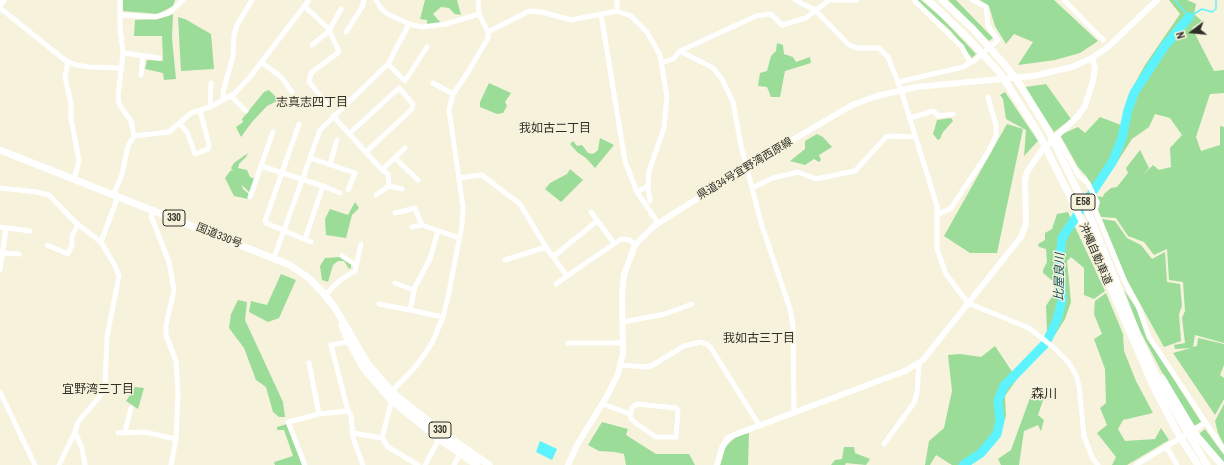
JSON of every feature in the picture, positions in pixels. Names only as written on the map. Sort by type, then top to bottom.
[{"type":"highway","name":"沖縄自動車道","points":[[928,0],[989,60],[1011,88],[1028,115],[1051,155],[1071,197],[1137,352],[1154,388],[1180,437],[1198,465]]},
{"type":"highway","name":"沖縄自動車道","points":[[942,0],[993,46],[1036,110],[1076,185],[1150,362],[1180,422],[1207,465]]},
{"type":"highway","name":"国道330号","points":[[0,150],[274,258],[310,279],[335,308],[351,341],[392,396],[439,438],[477,465]]},
{"type":"highway","points":[[1137,352],[1153,394],[1192,465]]},
{"type":"highway","points":[[1150,362],[1163,379],[1196,435],[1222,465]]},
{"type":"highway","name":"国道330号","points":[[392,396],[489,465]]},
{"type":"main road","points":[[0,6],[4,0]]},
{"type":"main road","name":"県道34号宜野湾西原線","points":[[568,465],[580,440],[615,382],[621,364],[624,342],[622,293],[624,275],[635,245],[658,223],[747,167],[852,106],[878,96],[901,90],[1048,73],[1072,67],[1092,58],[1117,40],[1157,0]]},
{"type":"main road","points":[[717,465],[722,448],[728,439],[759,425],[918,364],[940,340],[1021,237],[1026,224],[1026,176],[1042,150],[1077,117],[1087,101],[1095,73],[1092,58]]},
{"type":"street","points":[[101,242],[116,202],[115,195],[122,174],[128,146],[134,136],[131,121],[119,104],[118,96],[123,53],[120,27],[120,0]]},
{"type":"street","points":[[121,15],[155,18],[169,13],[183,0]]},
{"type":"street","points":[[223,100],[233,56],[234,35],[237,25],[252,0]]},
{"type":"street","points":[[134,136],[169,132],[191,113],[210,107],[231,96],[250,77],[309,0]]},
{"type":"street","points":[[346,32],[362,7],[364,0]]},
{"type":"street","points":[[376,0],[386,13],[409,24],[422,27],[434,27],[478,14]]},
{"type":"street","points":[[382,438],[392,396],[397,384],[417,365],[427,352],[443,317],[459,238],[463,207],[449,110],[453,94],[481,52],[488,38],[488,32],[478,14],[478,0]]},
{"type":"street","points":[[617,0],[617,11]]},
{"type":"street","points":[[795,0],[815,10],[849,45],[857,48],[879,48],[888,57],[901,90],[933,188],[938,214],[936,237],[939,260],[946,274],[968,303],[983,311],[1011,320],[1036,334],[1053,347],[1069,363],[1076,375],[1084,436],[1088,449],[1098,465]]},
{"type":"street","points":[[661,63],[673,59],[680,51],[756,16],[771,14],[782,25],[806,18],[829,0],[857,0]]},
{"type":"street","points":[[914,0],[962,47],[970,63]]},
{"type":"street","points":[[898,82],[952,70],[970,63],[993,46],[998,40],[988,26],[986,7],[973,0]]},
{"type":"street","points":[[1064,0],[1103,40]]},
{"type":"street","points":[[0,6],[68,61],[89,67],[122,68]]},
{"type":"street","points":[[304,6],[329,31],[339,52],[311,73],[309,82],[326,103]]},
{"type":"street","points":[[312,45],[329,31],[341,9]]},
{"type":"street","points":[[488,32],[529,10],[571,20],[617,11],[631,16],[647,32],[660,55],[666,82],[667,109],[664,128],[651,164],[648,186],[650,201]]},
{"type":"street","points":[[601,14],[624,161],[637,192],[658,223]]},
{"type":"street","points":[[274,258],[320,130],[388,64],[409,24]]},
{"type":"street","points":[[350,134],[399,88],[427,47]]},
{"type":"street","points":[[680,51],[706,64],[722,79],[733,102],[762,226],[790,309],[793,326],[794,412]]},
{"type":"street","points":[[123,53],[158,58]]},
{"type":"street","points":[[141,75],[143,56]]},
{"type":"street","points":[[68,61],[65,77],[71,103],[71,118],[79,161],[74,179]]},
{"type":"street","points":[[262,62],[281,77],[292,92]]},
{"type":"street","points":[[388,64],[405,81]]},
{"type":"street","points":[[433,83],[453,94]]},
{"type":"street","points":[[210,107],[211,84]]},
{"type":"street","points":[[366,152],[412,109],[413,104],[399,88]]},
{"type":"street","points":[[231,96],[246,111]]},
{"type":"street","points":[[938,214],[951,208],[987,154],[996,136],[996,125],[988,97]]},
{"type":"street","points":[[179,123],[187,132],[195,154],[208,149],[209,145],[200,110]]},
{"type":"street","points":[[910,118],[933,111],[939,116],[953,114]]},
{"type":"street","points":[[333,116],[382,170],[388,174],[389,186]]},
{"type":"street","points":[[299,124],[265,221],[266,224],[311,242]]},
{"type":"street","points":[[250,197],[273,132]]},
{"type":"street","points":[[1057,136],[1079,176],[1088,183],[1097,202],[1095,210],[1125,282],[1139,308],[1149,337],[1203,424],[1224,450]]},
{"type":"street","points":[[752,188],[773,178],[791,173],[798,172],[816,179],[855,171],[881,140],[886,137],[916,137]]},
{"type":"street","points":[[330,164],[337,140]]},
{"type":"street","points":[[382,170],[405,148]]},
{"type":"street","points":[[310,158],[355,173],[348,190]]},
{"type":"street","points":[[395,158],[418,180]]},
{"type":"street","points":[[261,166],[340,193]]},
{"type":"street","points":[[459,178],[482,175],[520,204],[546,247],[554,256],[567,276]]},
{"type":"street","points":[[304,239],[323,186]]},
{"type":"street","points":[[376,195],[389,186],[402,189]]},
{"type":"street","points":[[637,192],[648,186]]},
{"type":"street","points":[[0,188],[37,192],[49,195],[78,224],[101,242],[119,276],[107,337],[105,387],[78,422],[75,432],[59,465]]},
{"type":"street","points":[[395,213],[415,208],[422,225]]},
{"type":"street","points":[[154,210],[151,216],[169,262],[174,290],[166,325],[166,335],[176,361],[178,393],[176,439],[171,465]]},
{"type":"street","points":[[591,212],[614,243]]},
{"type":"street","points":[[554,256],[597,221]]},
{"type":"street","points":[[47,245],[68,254],[72,244],[72,236],[78,224]]},
{"type":"street","points":[[412,227],[422,225],[459,238]]},
{"type":"street","points":[[0,270],[3,227],[30,231]]},
{"type":"street","points":[[410,310],[414,290],[430,259],[438,231]]},
{"type":"street","points":[[556,284],[614,243],[624,238],[635,245]]},
{"type":"street","points":[[325,295],[339,281],[355,271],[361,244]]},
{"type":"street","points":[[505,260],[546,247]]},
{"type":"street","points":[[1,253],[19,254]]},
{"type":"street","points":[[342,256],[356,265]]},
{"type":"street","points":[[395,283],[414,290]]},
{"type":"street","points":[[379,304],[443,317]]},
{"type":"street","points":[[623,322],[665,314],[692,304]]},
{"type":"street","points":[[351,341],[338,342],[332,345],[348,412],[351,415],[353,433],[363,465]]},
{"type":"street","points":[[568,343],[624,342]]},
{"type":"street","points":[[621,364],[645,368],[684,346],[700,342],[707,344],[711,348],[759,425]]},
{"type":"street","points":[[309,363],[319,414]]},
{"type":"street","points":[[884,444],[914,403],[917,392],[918,364]]},
{"type":"street","points":[[0,392],[35,465]]},
{"type":"street","points":[[603,404],[630,414]]},
{"type":"street","points":[[637,404],[676,408],[678,410],[676,437],[656,437],[631,419],[630,414],[632,408],[637,404]]},
{"type":"street","points":[[124,432],[131,408]]},
{"type":"street","points":[[305,465],[288,422],[319,414],[348,412]]},
{"type":"street","points":[[1136,465],[1203,424]]},
{"type":"street","points":[[75,432],[82,448],[85,465]]},
{"type":"street","points":[[118,433],[144,432],[176,439]]},
{"type":"street","points":[[353,433],[382,438],[388,447],[418,465]]},
{"type":"street","points":[[425,465],[439,438]]},
{"type":"street","points":[[1166,446],[1177,465]]},
{"type":"street","points":[[454,465],[460,454]]},
{"type":"green space","points":[[123,0],[175,0],[173,6],[158,14],[123,11]]},
{"type":"green space","points":[[425,0],[457,0],[461,15],[455,14],[449,8],[441,7],[433,14],[441,23],[427,25],[427,20],[420,19]]},
{"type":"green space","points":[[916,0],[921,0],[941,17],[976,54],[972,58],[951,31]]},
{"type":"green space","points":[[948,0],[956,0],[993,38],[989,41]]},
{"type":"green space","points":[[980,0],[1054,0],[1098,41],[1080,53],[1055,60],[1018,65],[1033,42],[1014,34],[1006,44],[995,26],[989,6]]},
{"type":"green space","points":[[1169,0],[1187,0],[1196,4],[1194,14],[1202,21],[1192,28],[1214,71],[1224,70],[1224,93],[1210,94],[1196,137],[1201,151],[1220,145],[1220,126],[1224,127],[1224,343],[1195,335],[1193,347],[1197,346],[1198,338],[1224,344],[1224,365],[1220,375],[1224,378],[1224,399],[1215,415],[1173,353],[1191,348],[1175,349],[1174,345],[1185,343],[1182,318],[1185,311],[1183,282],[1169,280],[1167,249],[1154,255],[1144,242],[1128,236],[1116,218],[1101,217],[1098,210],[1100,202],[1097,196],[1103,197],[1104,194],[1111,188],[1117,187],[1128,173],[1126,168],[1140,150],[1149,168],[1143,175],[1153,165],[1159,170],[1171,167],[1170,148],[1182,135],[1170,118],[1155,114],[1149,127],[1132,139],[1114,167],[1109,163],[1092,187],[1087,177],[1078,167],[1060,135],[1078,127],[1085,133],[1100,117],[1121,125],[1128,96],[1145,65],[1180,14]]},
{"type":"green space","points":[[173,14],[172,38],[176,79],[164,80],[163,73],[145,69],[147,60],[163,61],[162,36],[134,36],[135,20],[157,19]]},
{"type":"green space","points":[[178,17],[185,19],[211,34],[214,69],[181,71]]},
{"type":"green space","points":[[777,43],[783,45],[784,54],[793,57],[796,62],[810,57],[811,63],[785,71],[780,97],[771,97],[767,87],[758,86],[760,73],[767,71],[771,56],[776,51]]},
{"type":"green space","points":[[489,83],[511,93],[505,102],[507,106],[503,113],[497,114],[480,107],[480,102]]},
{"type":"green space","points":[[1046,84],[1071,119],[1054,132],[1025,87]]},
{"type":"green space","points":[[269,90],[279,100],[267,106],[252,122],[241,137],[236,127],[243,122],[242,119],[264,92]]},
{"type":"green space","points":[[1005,92],[1038,141],[1024,156],[1026,130],[1006,119],[1003,99],[1000,95]]},
{"type":"green space","points":[[951,118],[953,121],[938,140],[933,134],[937,120]]},
{"type":"green space","points":[[1007,124],[1023,129],[997,253],[970,253],[944,236]]},
{"type":"green space","points":[[817,134],[823,137],[832,147],[819,155],[821,160],[819,162],[814,159],[805,165],[790,161],[805,149],[805,141]]},
{"type":"green space","points":[[600,138],[614,145],[595,168],[570,144],[573,141],[577,146],[582,145],[588,153],[593,154],[598,150]]},
{"type":"green space","points":[[248,153],[239,164],[238,168],[247,170],[250,177],[255,179],[250,193],[242,185],[243,189],[249,194],[248,199],[234,196],[225,178],[231,170],[233,171],[231,168],[234,163]]},
{"type":"green space","points":[[570,169],[583,180],[561,202],[545,189],[550,183],[567,174]]},
{"type":"green space","points":[[355,202],[359,208],[352,215],[346,238],[326,235],[325,219],[330,209],[348,215]]},
{"type":"green space","points":[[1068,212],[1105,291],[1094,299],[1084,295],[1084,268],[1071,257],[1067,261],[1071,302],[1065,319],[1053,338],[1047,332],[1046,306],[1054,293],[1054,282],[1043,273],[1047,262],[1046,249],[1039,247],[1038,244],[1045,240],[1045,233],[1052,229],[1057,214]]},
{"type":"green space","points":[[1102,219],[1115,221],[1127,238],[1141,245],[1152,259],[1165,252],[1167,282],[1180,284],[1182,306],[1179,314],[1181,341],[1164,347],[1127,280]]},
{"type":"green space","points":[[340,257],[351,261],[351,268],[349,269],[344,261],[338,261],[333,265],[328,282],[322,280],[320,266],[325,258]]},
{"type":"green space","points":[[281,274],[296,280],[279,318],[268,322],[249,312],[251,301],[267,305]]},
{"type":"green space","points":[[1124,290],[1136,308],[1146,335],[1201,422],[1194,426],[1180,406],[1140,331]]},
{"type":"green space","points":[[1106,293],[1123,334],[1124,351],[1136,381],[1153,413],[1123,420],[1118,429],[1125,441],[1155,439],[1161,428],[1169,440],[1127,465],[1112,465],[1116,457],[1097,433],[1107,425],[1100,408],[1106,403],[1105,369],[1094,339],[1102,334],[1094,314],[1095,301]]},
{"type":"green space","points":[[238,300],[247,302],[245,320],[283,402],[285,417],[279,417],[273,412],[266,387],[256,380],[244,348],[229,328],[231,314]]},
{"type":"green space","points":[[995,346],[1017,379],[1005,396],[1006,416],[1000,433],[970,465],[952,465],[936,455],[930,465],[925,465],[929,441],[944,428],[952,391],[948,355],[960,354],[981,357]]},
{"type":"green space","points":[[135,387],[144,388],[138,409],[126,401]]},
{"type":"green space","points":[[1031,395],[1044,397],[1038,415],[1044,420],[1041,431],[1038,425],[1024,431],[1019,465],[1001,465],[998,459],[1011,450]]},
{"type":"green space","points":[[1224,404],[1224,445],[1218,433],[1215,421]]},
{"type":"green space","points":[[602,422],[628,429],[626,435],[656,454],[689,454],[695,465],[626,465],[624,454],[599,451],[588,445]]},
{"type":"green space","points":[[287,424],[302,465],[275,465],[274,462],[293,456],[284,430],[277,430],[277,427]]},
{"type":"green space","points":[[1205,429],[1224,455],[1224,463],[1199,434]]},
{"type":"green space","points":[[749,433],[748,465],[720,465],[725,447],[737,436]]},
{"type":"green space","points":[[844,447],[854,447],[855,453],[870,459],[866,465],[846,463],[845,465],[831,465],[835,460],[842,459]]},
{"type":"water","points":[[540,441],[557,449],[552,460],[536,452]]},
{"type":"waterway","points":[[1175,0],[1189,17],[1202,9],[1212,12],[1216,9],[1216,0]]},
{"type":"waterway","name":"比屋良川","points":[[963,465],[981,453],[997,434],[1000,421],[998,401],[1004,386],[1046,343],[1057,320],[1062,301],[1060,258],[1062,238],[1113,161],[1122,138],[1128,110],[1134,93],[1164,47],[1189,17]]},
{"type":"district","name":"志真志四丁目","points":[[312,103]]},
{"type":"district","name":"我如古二丁目","points":[[555,129]]},
{"type":"district","name":"我如古三丁目","points":[[759,339]]},
{"type":"district","name":"宜野湾三丁目","points":[[98,390]]},
{"type":"district","name":"森川","points":[[1044,395]]}]
